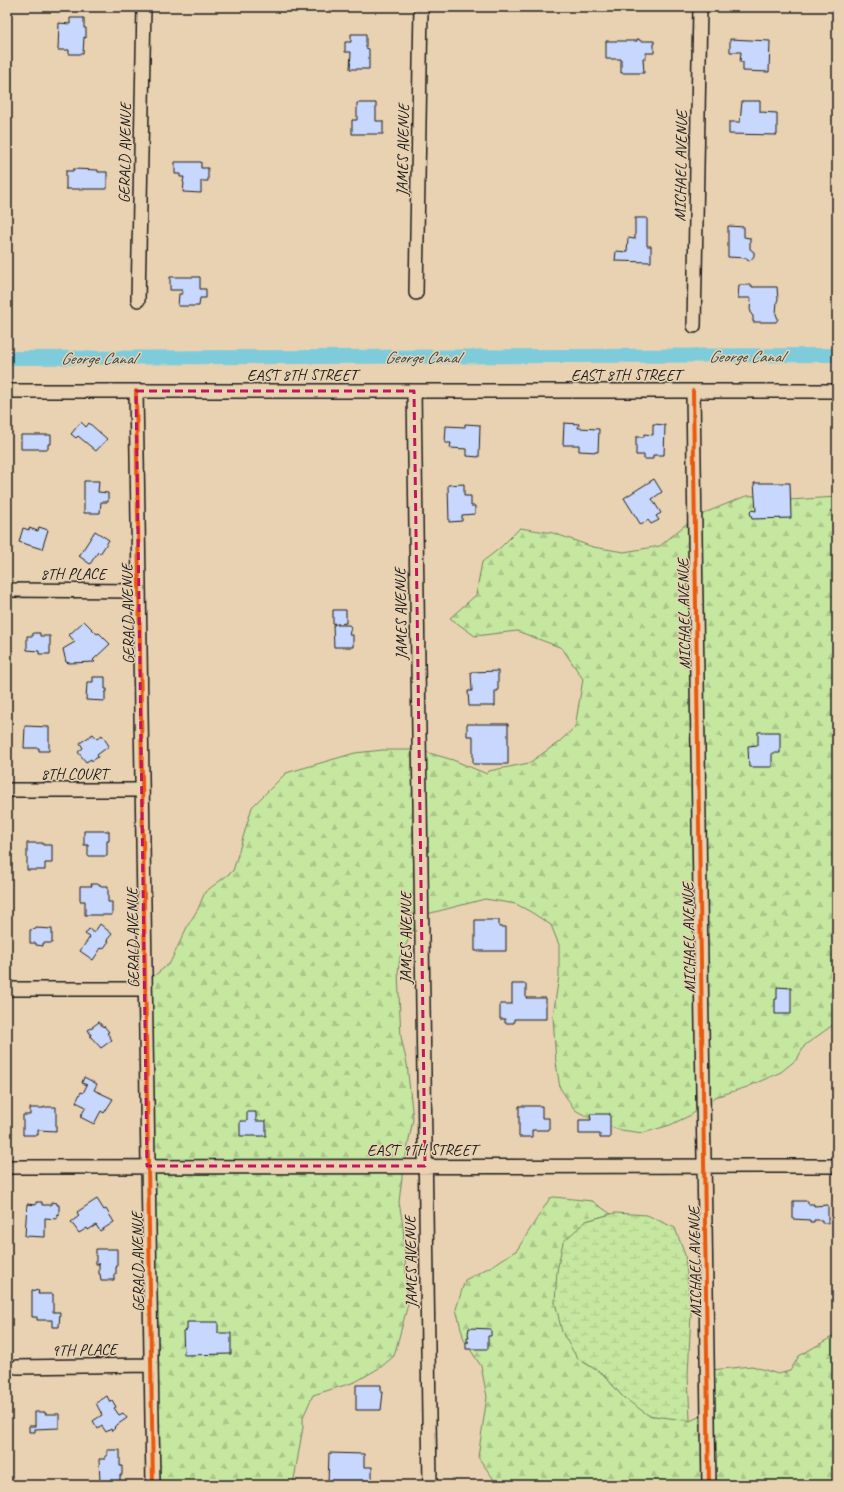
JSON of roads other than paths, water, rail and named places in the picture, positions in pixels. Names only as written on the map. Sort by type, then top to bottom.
[{"type":"street","name":"GERALD AVENUE","points":[[138,300],[144,7]]},
{"type":"street","name":"JAMES AVENUE","points":[[416,293],[421,7]]},
{"type":"street","name":"MICHAEL AVENUE","points":[[694,326],[700,7]]},
{"type":"street","name":"EAST 8TH STREET","points":[[7,391],[837,391]]},
{"type":"street","name":"GERALD AVENUE","points":[[136,391],[153,1485]]},
{"type":"street","name":"JAMES AVENUE","points":[[414,391],[430,1485]]},
{"type":"street","name":"MICHAEL AVENUE","points":[[693,391],[696,704],[708,1485]]},
{"type":"street","name":"8TH PLACE","points":[[7,590],[138,591]]},
{"type":"street","name":"8TH COURT","points":[[7,790],[142,790]]},
{"type":"street","points":[[7,989],[145,989]]},
{"type":"street","name":"EAST 9TH STREET","points":[[7,1167],[837,1166]]},
{"type":"street","name":"9TH PLACE","points":[[17,1367],[151,1365]]},
{"type":"waterway","name":"George Canal","points":[[7,358],[837,355]]}]
